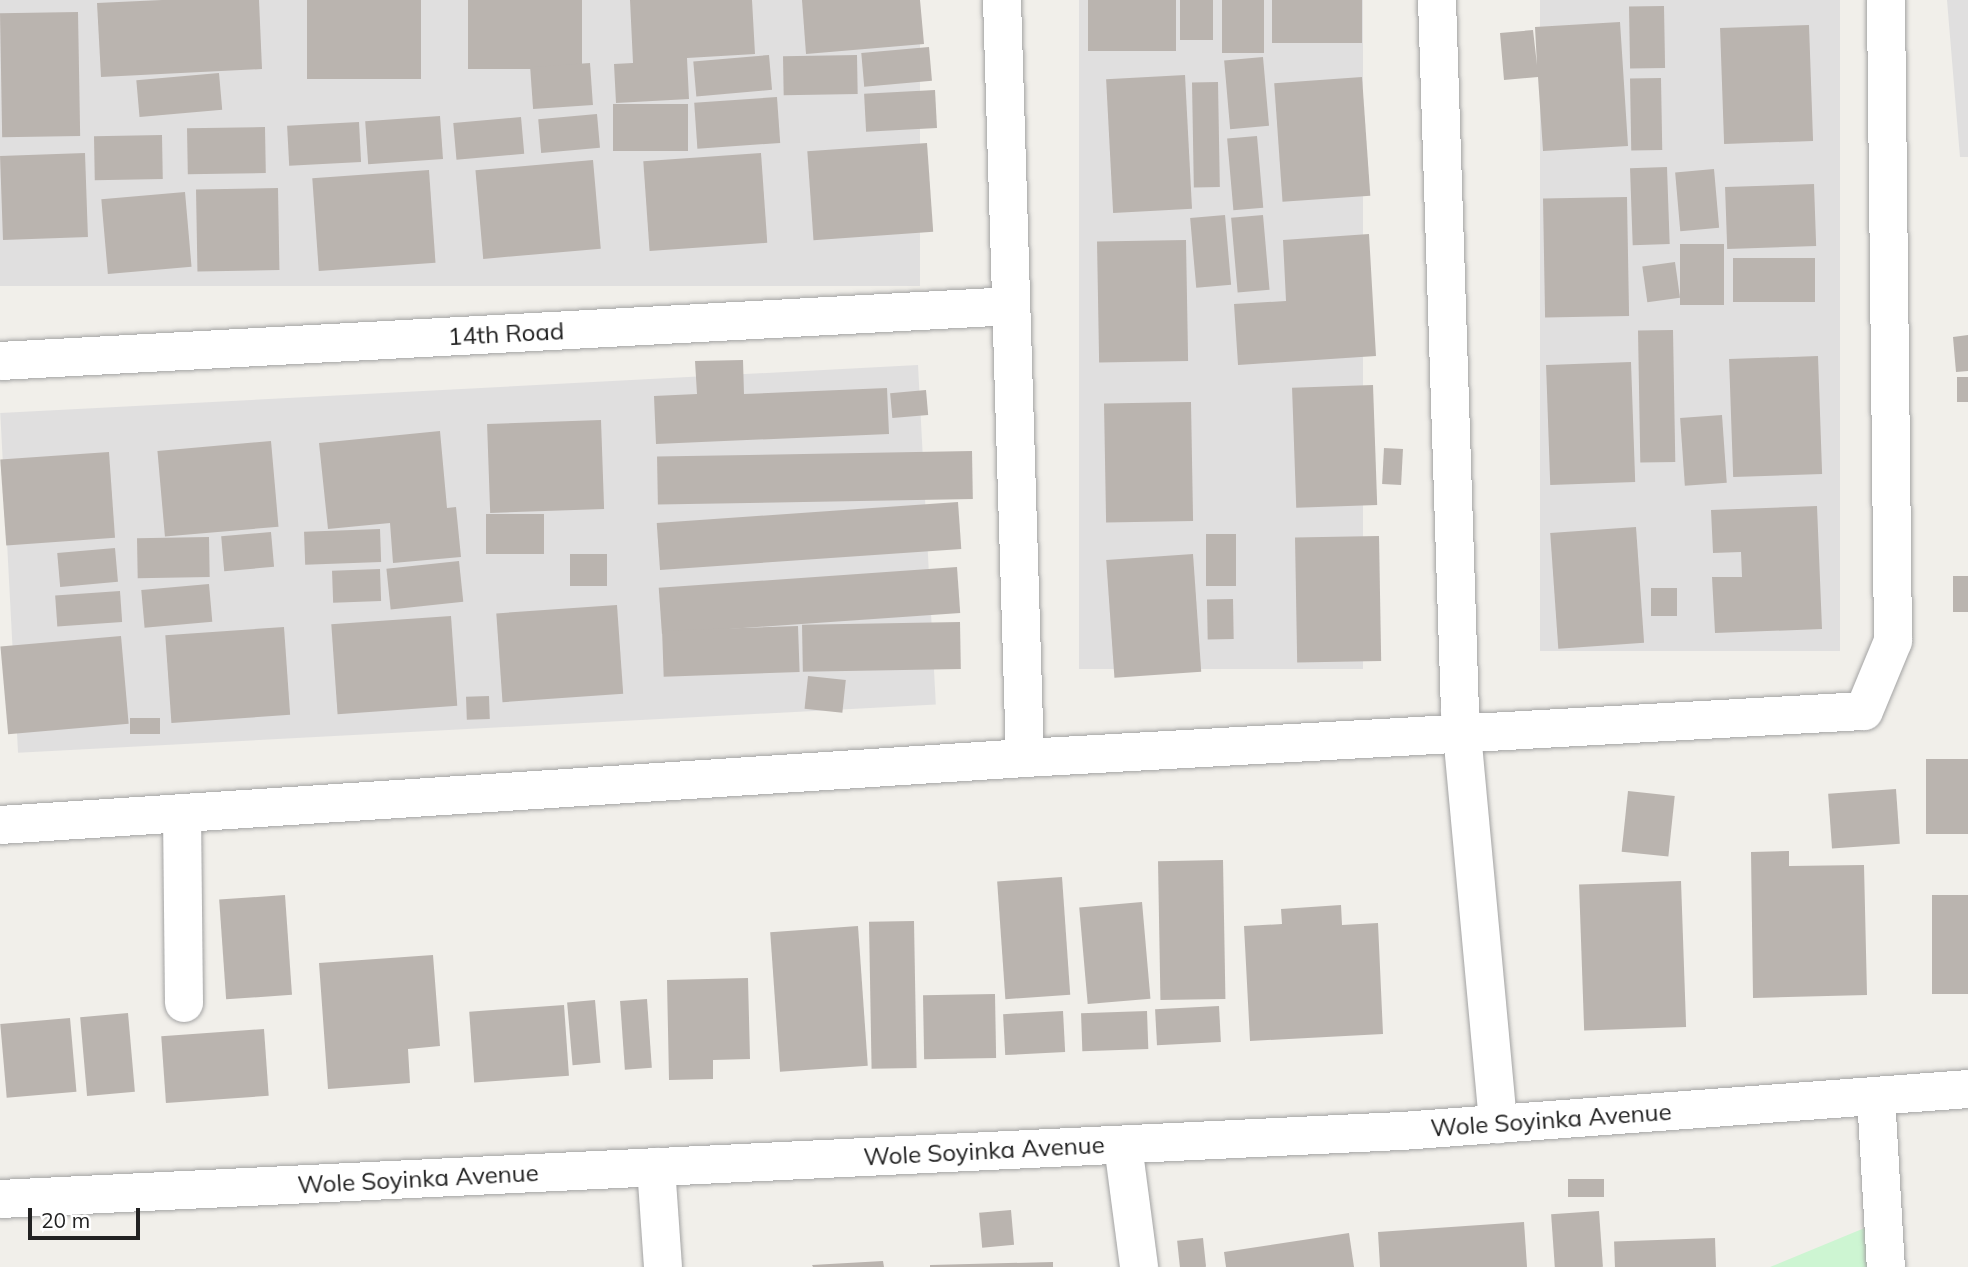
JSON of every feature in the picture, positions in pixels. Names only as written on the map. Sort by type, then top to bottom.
[{"type":"street","points":[[1002,0],[1025,758]]},
{"type":"street","points":[[1437,0],[1462,734],[1498,1124]]},
{"type":"street","points":[[0,825],[1025,758],[1864,711],[1892,642],[1886,0]]},
{"type":"street","name":"14th Road","points":[[0,361],[1011,306]]},
{"type":"street","points":[[182,813],[184,1003]]},
{"type":"street","name":"Wole Soyinka Avenue","points":[[0,1199],[1123,1145],[1498,1124],[1968,1089]]},
{"type":"street","points":[[1876,1096],[1886,1267]]},
{"type":"street","points":[[1123,1145],[1139,1267]]},
{"type":"street","points":[[656,1167],[663,1267]]},
{"type":"shaded area","points":[[0,0],[920,0],[920,286],[0,286]]},
{"type":"shaded area","points":[[1079,0],[1363,0],[1363,669],[1079,669]]},
{"type":"shaded area","points":[[1540,0],[1840,0],[1840,651],[1540,651]]},
{"type":"shaded area","points":[[1947,0],[1968,0],[1968,157],[1960,157]]},
{"type":"shaded area","points":[[918,365],[936,705],[18,753],[0,413]]},
{"type":"green space","points":[[1867,1227],[1867,1267],[1770,1267]]},
{"type":"building","points":[[259,0],[262,69],[101,77],[97,3]]},
{"type":"building","points":[[307,0],[421,0],[421,79],[307,79]]},
{"type":"building","points":[[468,0],[582,0],[582,69],[468,69]]},
{"type":"building","points":[[630,0],[752,0],[755,54],[687,58],[689,99],[616,103],[614,64],[633,63]]},
{"type":"building","points":[[802,0],[920,0],[924,44],[806,54]]},
{"type":"building","points":[[1088,0],[1176,0],[1176,51],[1088,51]]},
{"type":"building","points":[[1180,0],[1213,0],[1213,40],[1180,40]]},
{"type":"building","points":[[1222,0],[1264,0],[1264,53],[1222,53]]},
{"type":"building","points":[[1272,0],[1362,0],[1362,43],[1272,43]]},
{"type":"building","points":[[1664,6],[1665,68],[1630,69],[1629,7]]},
{"type":"building","points":[[78,12],[80,136],[2,137],[0,13]]},
{"type":"building","points":[[1620,22],[1628,146],[1543,151],[1538,77],[1504,80],[1500,33],[1533,30],[1537,65],[1535,27]]},
{"type":"building","points":[[1809,25],[1813,141],[1724,144],[1720,28]]},
{"type":"building","points":[[929,47],[932,81],[864,87],[861,53]]},
{"type":"building","points":[[769,55],[772,90],[696,96],[693,62]]},
{"type":"building","points":[[857,55],[858,94],[784,95],[783,56]]},
{"type":"building","points":[[1263,57],[1269,126],[1230,129],[1224,60]]},
{"type":"building","points":[[590,63],[593,105],[533,109],[530,67]]},
{"type":"building","points":[[219,73],[222,110],[140,117],[136,80]]},
{"type":"building","points":[[1185,75],[1192,209],[1113,213],[1106,79]]},
{"type":"building","points":[[1362,77],[1370,196],[1283,202],[1274,83]]},
{"type":"building","points":[[1661,78],[1662,150],[1631,151],[1630,79]]},
{"type":"building","points":[[1192,82],[1218,82],[1220,187],[1194,187]]},
{"type":"building","points":[[935,90],[937,128],[866,132],[864,94]]},
{"type":"building","points":[[777,97],[780,143],[697,149],[694,103]]},
{"type":"building","points":[[613,104],[688,104],[688,151],[613,151]]},
{"type":"building","points":[[597,114],[600,148],[541,153],[538,119]]},
{"type":"building","points":[[440,116],[443,159],[368,164],[365,121]]},
{"type":"building","points":[[521,117],[524,154],[456,160],[453,123]]},
{"type":"building","points":[[359,122],[361,162],[289,166],[287,126]]},
{"type":"building","points":[[265,127],[266,173],[188,174],[187,128]]},
{"type":"building","points":[[162,135],[163,179],[95,180],[94,136]]},
{"type":"building","points":[[1257,136],[1263,208],[1233,210],[1227,139]]},
{"type":"building","points":[[927,143],[933,232],[814,240],[807,151]]},
{"type":"building","points":[[85,153],[88,237],[3,240],[0,156]]},
{"type":"building","points":[[761,153],[767,243],[650,251],[643,161]]},
{"type":"building","points":[[593,160],[601,249],[483,259],[475,170]]},
{"type":"building","points":[[1667,167],[1670,244],[1633,245],[1630,168]]},
{"type":"building","points":[[1714,169],[1719,228],[1680,231],[1675,172]]},
{"type":"building","points":[[429,170],[435,263],[319,271],[312,178]]},
{"type":"building","points":[[1814,184],[1816,246],[1727,249],[1725,187]]},
{"type":"building","points":[[278,188],[279,270],[197,271],[196,189]]},
{"type":"building","points":[[185,192],[192,267],[108,274],[101,199]]},
{"type":"building","points":[[1627,197],[1629,316],[1545,317],[1543,198]]},
{"type":"building","points":[[1225,215],[1231,285],[1196,288],[1190,218]]},
{"type":"building","points":[[1263,215],[1270,290],[1238,293],[1231,218]]},
{"type":"building","points":[[1369,234],[1376,356],[1238,365],[1234,304],[1286,301],[1283,240]]},
{"type":"building","points":[[1186,240],[1188,361],[1099,363],[1097,242]]},
{"type":"building","points":[[1680,244],[1724,244],[1724,305],[1680,305]]},
{"type":"building","points":[[1733,258],[1815,258],[1815,302],[1733,302]]},
{"type":"building","points":[[1675,262],[1680,298],[1647,302],[1642,267]]},
{"type":"building","points":[[1673,330],[1675,462],[1640,463],[1638,331]]},
{"type":"building","points":[[1968,335],[1968,371],[1956,372],[1953,337]]},
{"type":"building","points":[[1818,356],[1822,474],[1733,477],[1729,359]]},
{"type":"building","points":[[743,360],[744,394],[887,388],[889,434],[656,444],[654,396],[697,394],[695,361]]},
{"type":"building","points":[[1631,362],[1635,482],[1550,485],[1546,365]]},
{"type":"building","points":[[1957,377],[1968,377],[1968,402],[1957,402]]},
{"type":"building","points":[[1373,385],[1377,505],[1296,508],[1292,388]]},
{"type":"building","points":[[926,390],[928,415],[892,418],[890,393]]},
{"type":"building","points":[[1191,402],[1193,521],[1106,523],[1104,404]]},
{"type":"building","points":[[1722,415],[1727,483],[1685,486],[1680,418]]},
{"type":"building","points":[[601,420],[604,509],[490,513],[487,424]]},
{"type":"building","points":[[440,431],[447,508],[456,507],[461,557],[393,563],[390,523],[328,529],[319,443]]},
{"type":"building","points":[[271,441],[278,527],[165,537],[157,451]]},
{"type":"building","points":[[1384,448],[1403,449],[1401,485],[1382,484]]},
{"type":"building","points":[[972,451],[973,499],[658,504],[657,456]]},
{"type":"building","points":[[109,452],[115,538],[6,545],[0,460]]},
{"type":"building","points":[[958,502],[961,549],[660,570],[657,523]]},
{"type":"building","points":[[1817,506],[1822,629],[1715,633],[1712,577],[1742,577],[1741,552],[1713,553],[1711,510]]},
{"type":"building","points":[[486,514],[544,514],[544,554],[486,554]]},
{"type":"building","points":[[1636,527],[1644,643],[1558,649],[1550,533]]},
{"type":"building","points":[[380,529],[381,562],[305,565],[304,532]]},
{"type":"building","points":[[271,532],[274,567],[224,571],[221,536]]},
{"type":"building","points":[[1206,534],[1236,534],[1236,586],[1206,586]]},
{"type":"building","points":[[1379,536],[1381,661],[1297,662],[1295,537]]},
{"type":"building","points":[[209,537],[210,577],[138,578],[137,538]]},
{"type":"building","points":[[115,548],[118,582],[60,587],[57,553]]},
{"type":"building","points":[[570,554],[607,554],[607,586],[570,586]]},
{"type":"building","points":[[1193,554],[1201,672],[1114,678],[1106,560]]},
{"type":"building","points":[[459,561],[463,602],[391,609],[386,569]]},
{"type":"building","points":[[957,567],[960,613],[662,634],[659,588]]},
{"type":"building","points":[[380,569],[381,601],[333,603],[332,571]]},
{"type":"building","points":[[1953,576],[1968,576],[1968,612],[1953,612]]},
{"type":"building","points":[[209,584],[212,622],[145,628],[141,590]]},
{"type":"building","points":[[1651,588],[1677,588],[1677,616],[1651,616]]},
{"type":"building","points":[[120,591],[122,622],[57,626],[55,596]]},
{"type":"building","points":[[1207,599],[1233,599],[1234,639],[1208,639]]},
{"type":"building","points":[[617,605],[623,694],[503,702],[496,613]]},
{"type":"building","points":[[451,616],[457,706],[338,714],[331,624]]},
{"type":"building","points":[[960,622],[961,669],[803,672],[802,625]]},
{"type":"building","points":[[798,626],[800,672],[664,677],[662,631]]},
{"type":"building","points":[[284,627],[290,715],[171,723],[165,635]]},
{"type":"building","points":[[121,636],[129,724],[8,734],[0,647]]},
{"type":"building","points":[[808,676],[846,680],[842,713],[805,709]]},
{"type":"building","points":[[489,696],[490,719],[467,720],[466,697]]},
{"type":"building","points":[[130,718],[160,718],[160,734],[130,734]]},
{"type":"building","points":[[1926,759],[1968,759],[1968,834],[1926,834]]},
{"type":"building","points":[[1896,789],[1900,844],[1832,849],[1828,794]]},
{"type":"building","points":[[1628,791],[1675,796],[1668,857],[1622,852]]},
{"type":"building","points":[[1789,851],[1789,866],[1864,865],[1867,995],[1753,998],[1751,852]]},
{"type":"building","points":[[1223,860],[1225,999],[1160,1000],[1158,861]]},
{"type":"building","points":[[1062,877],[1070,995],[1005,999],[997,882]]},
{"type":"building","points":[[1681,881],[1686,1027],[1584,1030],[1579,885]]},
{"type":"building","points":[[285,895],[292,995],[226,999],[219,900]]},
{"type":"building","points":[[1932,895],[1968,895],[1968,994],[1932,994]]},
{"type":"building","points":[[1142,902],[1150,999],[1088,1004],[1079,907]]},
{"type":"building","points":[[1341,905],[1342,925],[1378,923],[1383,1034],[1250,1041],[1244,926],[1282,924],[1281,909]]},
{"type":"building","points":[[914,921],[917,1068],[872,1069],[869,922]]},
{"type":"building","points":[[858,926],[868,1066],[780,1072],[770,932]]},
{"type":"building","points":[[433,955],[440,1046],[408,1049],[410,1083],[328,1089],[319,963]]},
{"type":"building","points":[[748,978],[750,1059],[713,1060],[713,1079],[669,1080],[667,980]]},
{"type":"building","points":[[995,994],[996,1058],[924,1059],[923,995]]},
{"type":"building","points":[[647,999],[652,1068],[625,1070],[620,1001]]},
{"type":"building","points":[[595,1000],[600,1063],[573,1065],[567,1002]]},
{"type":"building","points":[[564,1005],[569,1076],[474,1082],[469,1012]]},
{"type":"building","points":[[1219,1006],[1221,1042],[1157,1045],[1155,1009]]},
{"type":"building","points":[[1063,1011],[1065,1052],[1005,1055],[1003,1014]]},
{"type":"building","points":[[1147,1011],[1148,1049],[1082,1051],[1081,1013]]},
{"type":"building","points":[[128,1013],[135,1092],[87,1096],[80,1017]]},
{"type":"building","points":[[70,1018],[76,1092],[7,1098],[0,1024]]},
{"type":"building","points":[[264,1029],[269,1096],[166,1103],[161,1036]]},
{"type":"building","points":[[1568,1179],[1604,1179],[1604,1197],[1568,1197]]},
{"type":"building","points":[[1011,1210],[1014,1245],[982,1248],[979,1213]]},
{"type":"building","points":[[1599,1211],[1603,1267],[1555,1267],[1551,1214]]},
{"type":"building","points":[[1524,1222],[1527,1267],[1380,1267],[1378,1232]]},
{"type":"building","points":[[1349,1233],[1354,1267],[1226,1267],[1224,1252]]},
{"type":"building","points":[[1203,1238],[1206,1267],[1180,1267],[1177,1241]]},
{"type":"building","points":[[1715,1238],[1716,1267],[1615,1267],[1614,1242]]},
{"type":"building","points":[[883,1261],[884,1267],[812,1265]]},
{"type":"building","points":[[1053,1262],[1053,1267],[930,1267],[930,1265]]}]
